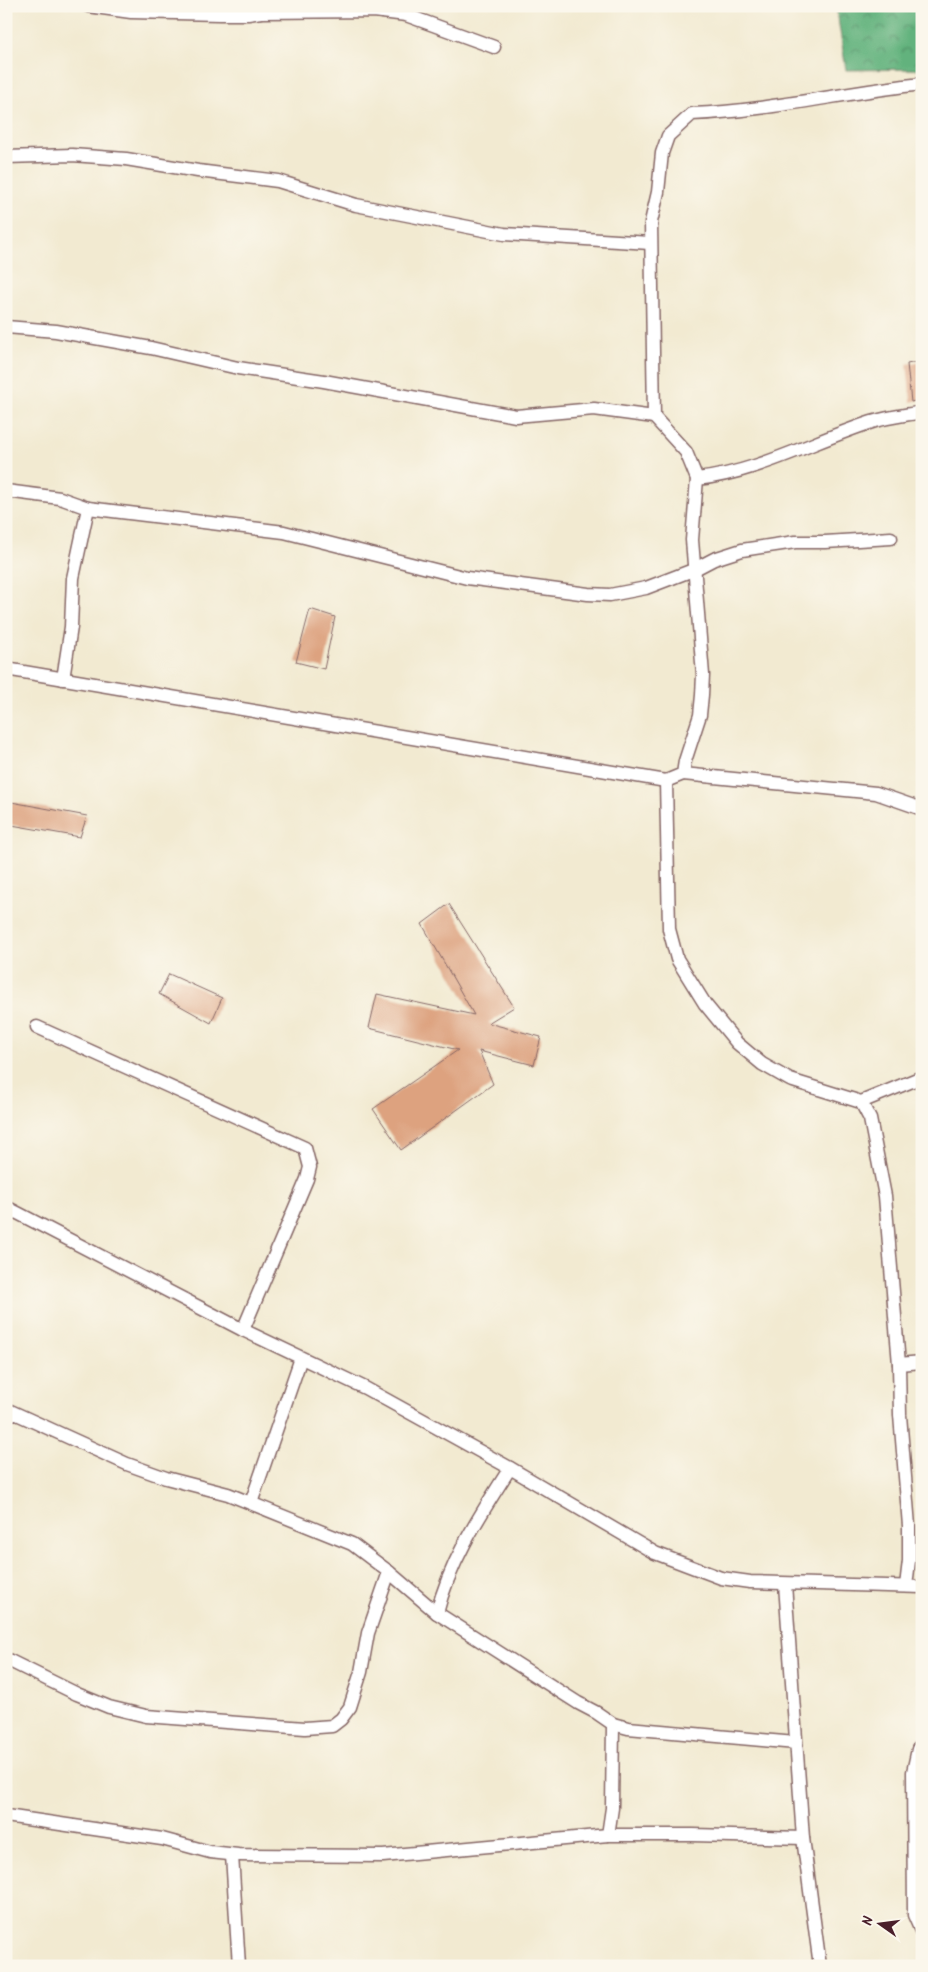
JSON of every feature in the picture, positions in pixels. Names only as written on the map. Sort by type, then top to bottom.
[{"type":"street","points":[[88,6],[172,13],[248,14],[266,9],[374,12],[406,15],[494,47]]},
{"type":"street","points":[[654,416],[655,378],[650,243],[651,222],[658,192],[662,153],[668,136],[692,114],[732,112],[922,84]]},
{"type":"street","points":[[6,157],[72,155],[126,159],[198,171],[278,181],[356,205],[504,234],[650,243]]},
{"type":"street","points":[[6,327],[56,331],[151,348],[238,368],[324,381],[516,416],[594,410],[654,416],[686,452],[697,479],[692,540],[703,675],[700,715],[685,761],[683,774]]},
{"type":"street","points":[[697,479],[730,473],[778,459],[874,421],[922,412]]},
{"type":"street","points":[[6,491],[60,498],[88,508],[284,532],[467,578],[588,594],[620,594],[646,588],[693,570],[714,559],[742,550],[795,542],[891,538]]},
{"type":"street","points":[[64,679],[71,627],[73,578],[88,508]]},
{"type":"street","points":[[6,669],[235,706],[666,781],[683,774],[876,793],[922,809]]},
{"type":"street","points":[[666,781],[669,929],[676,959],[705,1004],[737,1042],[762,1064],[790,1080],[861,1102],[922,1077]]},
{"type":"street","points":[[38,1027],[306,1148],[310,1167],[307,1179],[243,1330]]},
{"type":"street","points":[[861,1102],[870,1118],[885,1196],[899,1364],[900,1415],[909,1526],[909,1561],[906,1586]]},
{"type":"street","points":[[6,1207],[243,1330],[365,1388],[510,1468],[655,1553],[721,1578],[750,1582],[922,1587]]},
{"type":"street","points":[[251,1503],[301,1358]]},
{"type":"street","points":[[899,1364],[922,1362]]},
{"type":"street","points":[[6,1409],[126,1464],[166,1478],[228,1494],[352,1544],[390,1572],[437,1613],[613,1724],[637,1729],[796,1743]]},
{"type":"street","points":[[437,1613],[443,1592],[468,1535],[510,1468]]},
{"type":"street","points":[[6,1659],[76,1694],[109,1707],[146,1716],[295,1728],[332,1726],[341,1719],[350,1707],[361,1672],[368,1633],[390,1572]]},
{"type":"street","points":[[785,1584],[803,1838],[820,1966]]},
{"type":"street","points":[[608,1835],[612,1808],[613,1724]]},
{"type":"street","points":[[922,1746],[918,1750],[913,1772],[914,1915],[922,1933]]},
{"type":"street","points":[[6,1816],[162,1839],[210,1852],[232,1855],[383,1856],[608,1835],[803,1838]]},
{"type":"street","points":[[232,1855],[239,1966]]},
{"type":"green space","points":[[836,6],[922,6],[922,69],[846,70]]},
{"type":"building","points":[[922,361],[922,399],[911,402],[907,364]]},
{"type":"building","points":[[310,609],[335,617],[324,669],[296,662]]},
{"type":"building","points":[[6,801],[87,816],[80,837],[6,824]]},
{"type":"building","points":[[449,904],[514,1007],[488,1023],[541,1037],[534,1065],[479,1051],[493,1084],[401,1150],[373,1109],[458,1050],[369,1028],[377,994],[474,1015],[422,924]]},
{"type":"building","points":[[169,974],[222,998],[211,1023],[159,994]]}]
